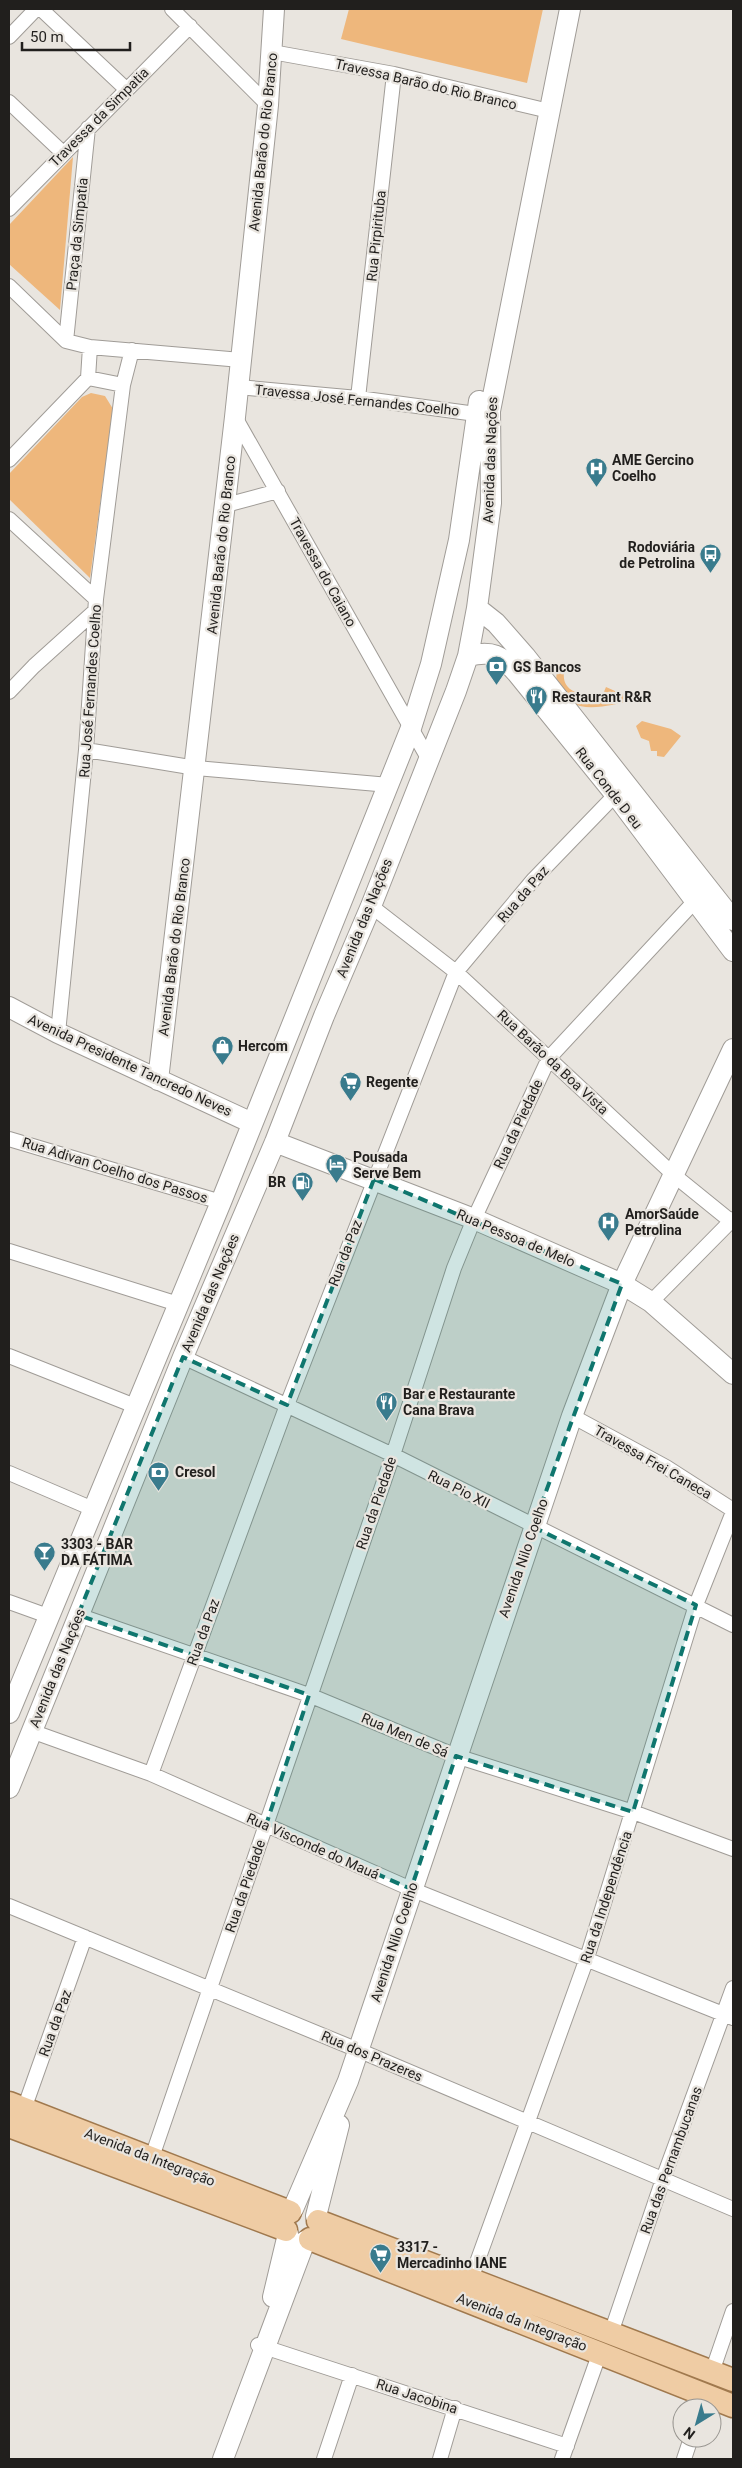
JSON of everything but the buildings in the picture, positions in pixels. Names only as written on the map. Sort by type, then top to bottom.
[{"type":"main road","name":"Avenida Barão do Rio Branco","points":[[158,1080],[226,505],[268,105],[274,9]]},
{"type":"main road","name":"Avenida das Nações","points":[[9,1788],[183,1357],[275,1142],[324,1016],[371,906],[468,656],[477,608],[491,503],[490,410],[543,110],[558,9]]},
{"type":"main road","name":"Avenida das Nações","points":[[9,1713],[221,1202],[389,785],[410,728],[431,664],[459,540],[473,450],[476,414],[543,110],[570,9]]},
{"type":"main road","name":"Rua Conde D eu","points":[[477,608],[496,623],[509,637],[620,789],[694,902],[733,951]]},
{"type":"main road","name":"Rua Conde D eu","points":[[468,656],[483,652],[495,655],[507,662],[733,920]]},
{"type":"main road","points":[[298,1009],[306,1003],[311,1003],[322,1009],[324,1016]]},
{"type":"main road","name":"Avenida Presidente Tancredo Neves","points":[[9,1007],[158,1080],[252,1123]]},
{"type":"main road","name":"Avenida Nilo Coelho","points":[[223,2459],[263,2346],[278,2279],[301,2225],[411,1889],[572,1416],[622,1284],[675,1176],[733,1049]]},
{"type":"main road","name":"Rua Pessoa de Melo","points":[[275,1142],[374,1179],[622,1284],[651,1302],[733,1374]]},
{"type":"main road","points":[[197,1257],[221,1267]]},
{"type":"main road","name":"Avenida da Integração","points":[[16,2106],[152,2157],[301,2225],[600,2352],[696,2398]]},
{"type":"main road","name":"Avenida da Integração","points":[[9,2126],[301,2225],[471,2279],[733,2380]]},
{"type":"street","points":[[9,37],[36,9]]},
{"type":"street","points":[[41,9],[127,90]]},
{"type":"street","points":[[172,9],[268,105]]},
{"type":"street","name":"Travessa da Simpatia","points":[[9,209],[190,26]]},
{"type":"street","name":"Travessa Barão do Rio Branco","points":[[272,52],[394,74],[543,110]]},
{"type":"street","name":"Rua Pirpirituba","points":[[358,398],[394,74]]},
{"type":"street","points":[[9,102],[63,153]]},
{"type":"street","name":"Praça da Simpatia","points":[[66,340],[88,128]]},
{"type":"street","points":[[9,286],[66,340],[90,347],[241,360]]},
{"type":"street","points":[[9,460],[88,378],[90,347]]},
{"type":"street","name":"Rua José Fernandes Coelho","points":[[58,1032],[86,750],[96,605],[123,385],[132,350]]},
{"type":"street","points":[[88,378],[123,385]]},
{"type":"street","name":"Travessa José Fernandes Coelho","points":[[238,387],[358,398],[476,414]]},
{"type":"street","name":"Travessa do Caiano","points":[[235,417],[428,758]]},
{"type":"street","points":[[226,505],[278,491]]},
{"type":"street","points":[[9,518],[96,605],[9,692]]},
{"type":"street","points":[[86,750],[196,768],[389,785]]},
{"type":"street","name":"Rua da Paz","points":[[151,1774],[287,1405],[456,972],[534,879],[620,789]]},
{"type":"street","name":"Rua da Piedade","points":[[152,2157],[309,1694],[393,1455],[454,1268],[474,1220],[549,1058],[694,902]]},
{"type":"street","name":"Rua Barão da Boa Vista","points":[[371,906],[456,972],[675,1176],[733,1221]]},
{"type":"street","name":"Rua Adivan Coelho dos Passos","points":[[9,1139],[221,1202]]},
{"type":"street","points":[[651,1302],[733,1221]]},
{"type":"street","points":[[9,1251],[178,1304]]},
{"type":"street","points":[[9,1356],[136,1406]]},
{"type":"street","name":"Rua Pio XII","points":[[183,1357],[393,1455],[533,1527],[696,1605],[733,1625]]},
{"type":"street","name":"Travessa Frei Caneca","points":[[572,1416],[666,1467],[733,1511]]},
{"type":"street","points":[[9,1473],[93,1509]]},
{"type":"street","name":"Rua da Independência","points":[[471,2279],[587,1958],[634,1812],[696,1605],[733,1511]]},
{"type":"street","points":[[9,1602],[48,1616]]},
{"type":"street","name":"Rua Men de Sá","points":[[78,1615],[309,1694],[456,1756],[634,1812],[733,1849]]},
{"type":"street","name":"Rua Visconde do Mauá","points":[[31,1731],[151,1774],[411,1889],[729,2016]]},
{"type":"street","name":"Rua dos Prazeres","points":[[9,1906],[210,1988],[733,2209]]},
{"type":"street","name":"Rua da Paz","points":[[16,2106],[85,1937]]},
{"type":"street","name":"Rua das Pernambucanas","points":[[612,2333],[663,2179],[729,2016],[733,1988]]},
{"type":"street","points":[[712,2372],[733,2311]]},
{"type":"street","name":"Rua Jacobina","points":[[263,2346],[567,2446]]},
{"type":"street","points":[[562,2459],[600,2352]]},
{"type":"street","points":[[324,2459],[352,2375]]},
{"type":"street","points":[[440,2459],[456,2408]]},
{"type":"highlighted area","points":[[374,1179],[622,1284],[533,1527],[696,1605],[633,1812],[456,1756],[411,1889],[266,1825],[309,1695],[78,1615],[183,1357],[287,1405]]},
{"type":"shaded area","points":[[349,9],[543,9],[527,83],[341,39]]},
{"type":"shaded area","points":[[73,157],[60,310],[9,264],[9,225]]},
{"type":"shaded area","points":[[91,393],[105,396],[113,409],[90,578],[9,499],[9,474],[82,397]]},
{"type":"shaded area","points":[[557,669],[564,672],[564,680],[571,690],[590,695],[603,694],[606,687],[635,700],[595,707],[579,706],[568,698],[556,681]]},
{"type":"shaded area","points":[[642,721],[671,729],[681,736],[664,757],[657,756],[657,751],[651,751],[649,741],[641,738],[636,726]]},
{"type":"place","name":"AME Gercino Coelho","points":[[596,487]]},
{"type":"place","name":"Rodoviária de Petrolina","points":[[711,574]]},
{"type":"place","name":"GS Bancos","points":[[497,686]]},
{"type":"place","name":"Restaurant R&R","points":[[536,716]]},
{"type":"place","name":"Hercom","points":[[222,1065]]},
{"type":"place","name":"Regente","points":[[350,1101]]},
{"type":"place","name":"Pousada Serve Bem","points":[[337,1184]]},
{"type":"place","name":"BR","points":[[302,1201]]},
{"type":"place","name":"AmorSaúde Petrolina","points":[[609,1241]]},
{"type":"place","name":"Bar e Restaurante Cana Brava","points":[[387,1421]]},
{"type":"place","name":"Cresol","points":[[159,1491]]},
{"type":"place","name":"3303 - BAR DA FÁTIMA","points":[[45,1571]]},
{"type":"place","name":"3317 - Mercadinho IANE","points":[[381,2274]]}]
